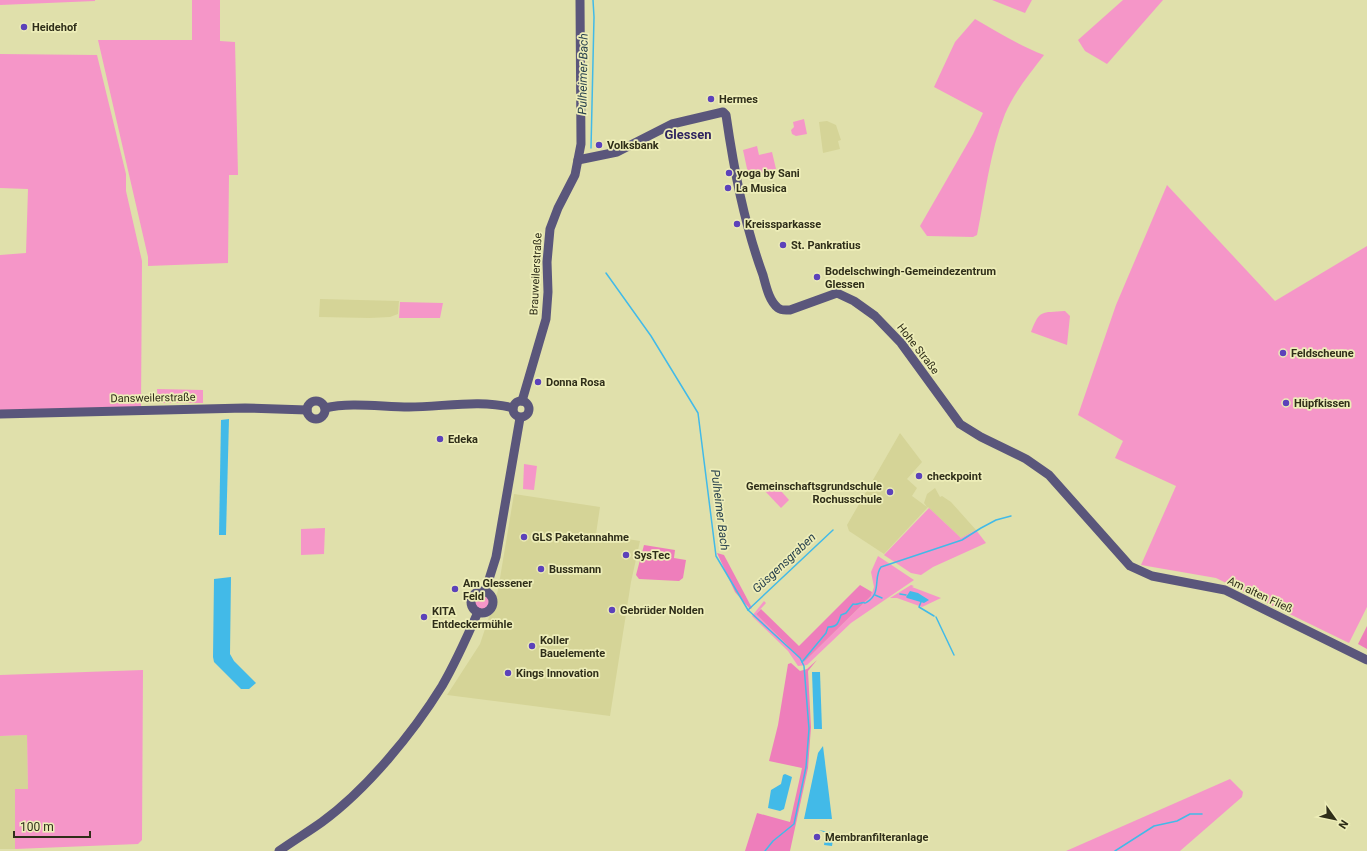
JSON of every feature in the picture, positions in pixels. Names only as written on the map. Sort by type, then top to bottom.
[{"type":"main road","name":"Brauweilerstraße","points":[[485,592],[496,557],[520,418],[527,415],[529,410],[527,403],[522,401],[546,319],[548,292],[547,262],[550,229],[558,208],[575,175],[578,160],[582,122],[580,0]]},
{"type":"main road","name":"Hohe Straße","points":[[578,160],[617,152],[672,124],[723,112],[726,115],[736,186],[745,222],[773,303],[784,310],[790,310],[837,293],[854,300],[875,316],[901,344],[960,424],[975,434],[1026,459],[1045,472],[1114,551],[1136,571]]},
{"type":"main road","name":"Dansweilerstraße","points":[[0,414],[223,408],[274,408],[307,410],[309,405],[315,401],[323,404],[325,408],[352,406],[409,407],[478,404],[513,408]]},
{"type":"main road","points":[[520,418],[514,413],[513,408],[516,404],[522,401]]},
{"type":"main road","name":"Am alten Fließ","points":[[1136,571],[1158,577],[1225,590],[1367,660]]},
{"type":"main road","points":[[477,592],[485,592],[492,599],[492,605],[486,612],[478,612],[472,607],[472,598],[477,592]]},
{"type":"main road","points":[[279,851],[323,822],[358,791],[400,745],[442,686],[459,656],[478,612]]},
{"type":"shaded area","points":[[0,0],[95,0],[95,1],[0,5]]},
{"type":"shaded area","points":[[192,0],[220,0],[220,41],[235,42],[238,175],[229,175],[228,263],[148,266],[148,257],[98,40],[192,40]]},
{"type":"shaded area","points":[[992,0],[1032,0],[1025,13]]},
{"type":"shaded area","points":[[1123,0],[1163,0],[1107,64],[1085,51],[1078,40]]},
{"type":"shaded area","points":[[975,19],[1018,43],[1044,55],[1018,91],[1005,114],[995,143],[977,235],[973,237],[927,236],[920,226],[973,134],[983,113],[934,87],[955,42]]},
{"type":"shaded area","points":[[0,54],[97,55],[126,174],[126,191],[142,261],[141,407],[0,412],[0,255],[26,253],[28,189],[0,188]]},
{"type":"shaded area","points":[[804,119],[807,134],[796,136],[792,134],[791,130],[794,127],[793,122]]},
{"type":"shaded area","points":[[827,121],[836,125],[841,140],[838,141],[840,149],[823,153],[819,122]]},
{"type":"shaded area","points":[[757,146],[759,155],[772,152],[776,169],[749,178],[743,150]]},
{"type":"shaded area","points":[[1167,185],[1275,301],[1367,246],[1367,607],[1349,643],[1216,578],[1141,565],[1176,486],[1115,458],[1123,441],[1078,415],[1116,305]]},
{"type":"shaded area","points":[[320,299],[399,301],[398,314],[390,317],[370,318],[319,317]]},
{"type":"shaded area","points":[[400,302],[443,303],[440,318],[399,318]]},
{"type":"shaded area","points":[[1065,311],[1070,316],[1067,345],[1031,332],[1037,319],[1042,314],[1046,312]]},
{"type":"shaded area","points":[[157,389],[203,390],[203,403],[158,403]]},
{"type":"shaded area","name":"Gemeinschaftsgrundschule Rochusschule","points":[[900,433],[922,462],[907,479],[917,488],[912,496],[927,507],[924,503],[927,494],[935,488],[940,497],[942,496],[951,502],[976,530],[961,538],[928,507],[884,554],[849,531],[847,525]]},
{"type":"shaded area","points":[[524,464],[537,466],[534,490],[523,489]]},
{"type":"shaded area","points":[[774,483],[789,500],[781,508],[764,490]]},
{"type":"shaded area","points":[[514,494],[600,507],[596,534],[640,541],[631,582],[610,716],[447,695],[480,644],[498,590]]},
{"type":"shaded area","points":[[929,508],[961,538],[976,530],[986,543],[933,567],[921,575],[911,573],[884,555]]},
{"type":"shaded area","points":[[325,528],[324,554],[301,555],[301,529]]},
{"type":"shaded area","points":[[644,545],[675,550],[674,558],[686,560],[683,578],[679,581],[639,579],[636,575]]},
{"type":"shaded area","points":[[717,553],[724,555],[752,608],[750,609],[735,592]]},
{"type":"shaded area","points":[[878,556],[914,580],[851,623],[807,665],[798,666],[788,651],[752,616],[764,601],[766,603],[756,614],[804,662],[871,596],[874,587],[871,572]]},
{"type":"shaded area","points":[[860,585],[872,592],[871,596],[804,662],[756,614],[761,609],[799,646]]},
{"type":"shaded area","points":[[911,585],[914,586],[912,587],[941,598],[922,607],[897,598],[890,598]]},
{"type":"shaded area","points":[[481,594],[487,596],[489,602],[487,608],[481,610],[475,608],[473,602],[475,596]]},
{"type":"shaded area","points":[[1367,626],[1367,649],[1358,644]]},
{"type":"shaded area","points":[[817,660],[808,671],[811,727],[808,768],[790,851],[745,851],[757,813],[790,822],[802,768],[769,761],[778,725],[788,664],[791,663],[800,671],[807,669]]},
{"type":"shaded area","points":[[143,670],[142,840],[138,844],[15,849],[15,789],[28,789],[27,735],[0,736],[0,675]]},
{"type":"shaded area","points":[[27,735],[28,789],[15,789],[15,849],[0,849],[0,736]]},
{"type":"shaded area","points":[[1230,779],[1243,792],[1242,797],[1180,851],[1066,851]]},
{"type":"water","points":[[229,419],[226,535],[219,535],[221,420]]},
{"type":"water","points":[[231,577],[230,654],[234,661],[256,683],[249,689],[241,689],[214,662],[213,657],[214,579]]},
{"type":"water","points":[[910,591],[918,593],[929,600],[924,603],[907,598],[906,597]]},
{"type":"water","points":[[812,672],[820,672],[822,729],[814,729]]},
{"type":"water","points":[[823,746],[832,819],[804,819],[818,753]]},
{"type":"water","points":[[785,774],[792,777],[784,809],[780,811],[768,808],[771,790],[781,784],[783,775]]},
{"type":"water","points":[[819,830],[834,833],[832,846],[824,845],[826,833]]},
{"type":"waterway","name":"Pulheimer Bach","points":[[591,148],[594,17],[593,0]]},
{"type":"waterway","name":"Pulheimer Bach","points":[[606,273],[651,336],[698,413],[716,556],[748,610],[800,658],[804,666],[809,729],[806,767],[794,824],[773,841],[765,851]]},
{"type":"waterway","points":[[802,662],[826,633],[828,627],[837,624],[841,615],[846,613],[853,604],[865,603],[872,598],[876,590],[878,575],[881,567],[962,540],[996,520],[1011,516]]},
{"type":"waterway","name":"Güsgensgraben","points":[[748,610],[833,530]]},
{"type":"waterway","points":[[900,594],[906,595]]},
{"type":"waterway","points":[[875,595],[882,598]]},
{"type":"waterway","points":[[921,602],[919,607],[934,616]]},
{"type":"waterway","points":[[936,617],[954,655]]},
{"type":"waterway","points":[[1115,851],[1154,826],[1177,821],[1190,814],[1202,814]]},
{"type":"place","name":"Heidehof","points":[[24,27]]},
{"type":"place","name":"Hermes","points":[[711,99]]},
{"type":"place","name":"Volksbank","points":[[599,145]]},
{"type":"place","name":"yoga by Sani","points":[[729,173]]},
{"type":"place","name":"La Musica","points":[[728,188]]},
{"type":"place","name":"Kreissparkasse","points":[[737,224]]},
{"type":"place","name":"St. Pankratius","points":[[783,245]]},
{"type":"place","name":"Bodelschwingh-Gemeindezentrum Glessen","points":[[817,277]]},
{"type":"place","name":"Feldscheune","points":[[1283,353]]},
{"type":"place","name":"Donna Rosa","points":[[538,382]]},
{"type":"place","name":"Hüpfkissen","points":[[1286,403]]},
{"type":"place","name":"Edeka","points":[[440,439]]},
{"type":"place","name":"checkpoint","points":[[919,476]]},
{"type":"place","name":"Gemeinschaftsgrundschule Rochusschule","points":[[890,492]]},
{"type":"place","name":"GLS Paketannahme","points":[[524,537]]},
{"type":"place","name":"SysTec","points":[[626,555]]},
{"type":"place","name":"Bussmann","points":[[541,569]]},
{"type":"place","name":"Am Glessener Feld","points":[[455,589]]},
{"type":"place","name":"Gebrüder Nolden","points":[[612,610]]},
{"type":"place","name":"KITA Entdeckermühle","points":[[424,617]]},
{"type":"place","name":"Koller Bauelemente","points":[[532,646]]},
{"type":"place","name":"Kings Innovation","points":[[508,673]]},
{"type":"place","name":"Membranfilteranlage","points":[[817,837]]},
{"type":"district","name":"Glessen","points":[[688,134]]}]
